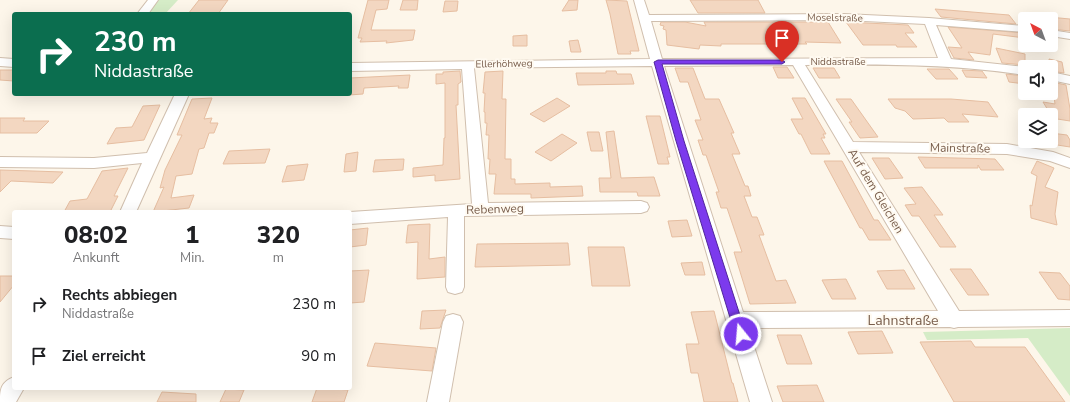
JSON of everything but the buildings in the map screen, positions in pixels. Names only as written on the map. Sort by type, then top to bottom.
[{"type":"street","points":[[144,12],[153,0]]},
{"type":"street","points":[[639,0],[680,141],[737,320],[761,402]]},
{"type":"street","name":"Moselstraße","points":[[645,18],[844,17],[929,21],[1018,28]]},
{"type":"street","points":[[929,21],[946,62]]},
{"type":"street","points":[[1058,34],[1070,36]]},
{"type":"street","points":[[0,62],[12,63]]},
{"type":"street","name":"Niddastraße","points":[[658,62],[946,62],[1018,71]]},
{"type":"street","name":"Ellerhöhweg","points":[[352,67],[658,62]]},
{"type":"street","name":"Auf dem Gleichen","points":[[797,62],[954,320]]},
{"type":"street","points":[[468,64],[480,209]]},
{"type":"street","points":[[1058,77],[1070,80]]},
{"type":"street","points":[[129,210],[181,96]]},
{"type":"street","name":"Mainstraße","points":[[849,147],[1007,149],[1070,162]]},
{"type":"street","points":[[0,162],[94,163],[152,157]]},
{"type":"street","name":"Rebenweg","points":[[352,218],[480,209],[640,207]]},
{"type":"street","points":[[455,286],[456,211]]},
{"type":"street","points":[[0,232],[12,233]]},
{"type":"street","name":"Lahnstraße","points":[[737,320],[954,320],[1070,318]]},
{"type":"street","points":[[438,402],[453,322]]},
{"type":"street","points":[[2,402],[12,390]]},
{"type":"green space","points":[[159,0],[178,0],[167,12],[147,12]]},
{"type":"green space","points":[[1070,328],[1070,396],[1028,338],[927,340],[923,332]]},
{"type":"route","points":[[741,334],[680,141],[658,62],[782,62]]}]
